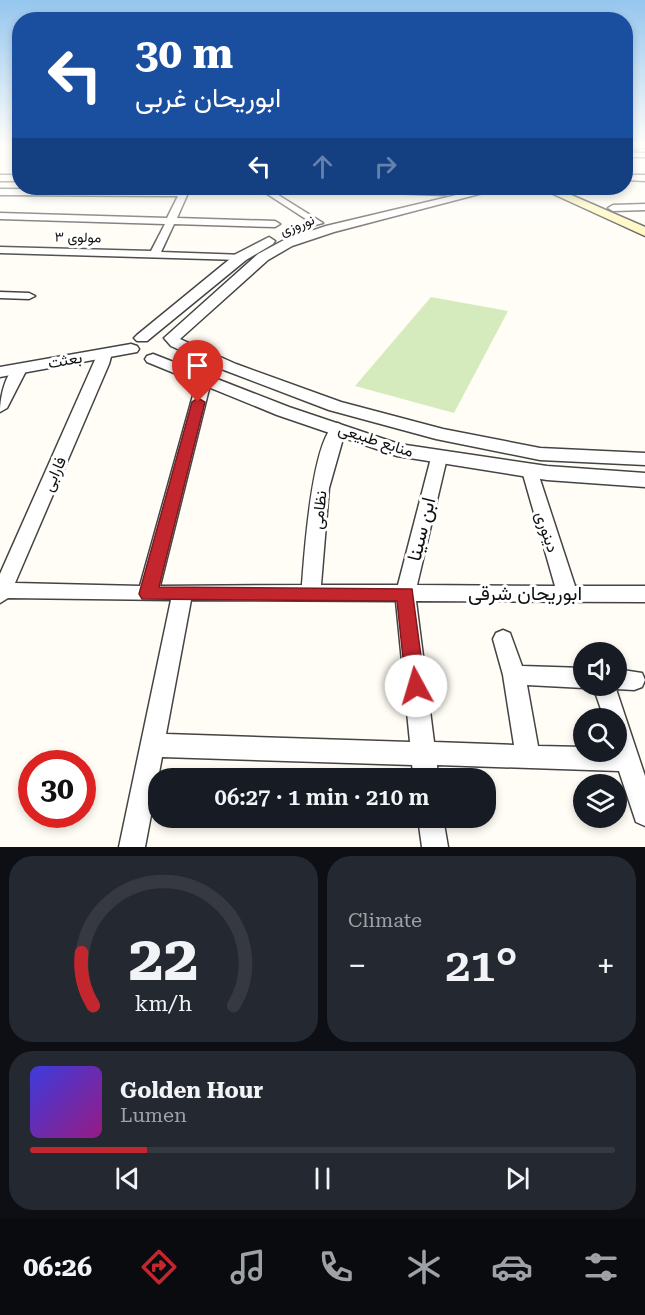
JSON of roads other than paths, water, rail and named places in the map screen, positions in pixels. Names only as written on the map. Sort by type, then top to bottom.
[{"type":"main road","points":[[562,195],[645,232]]},
{"type":"main road","points":[[579,195],[645,224]]},
{"type":"street","points":[[155,254],[183,195]]},
{"type":"street","points":[[273,195],[318,223]]},
{"type":"street","name":"نوروزی","points":[[137,343],[241,257],[270,241],[318,223],[425,195]]},
{"type":"street","name":"نوروزی","points":[[153,359],[170,353],[174,341],[263,257],[288,243],[330,229],[468,195]]},
{"type":"street","points":[[613,208],[645,207]]},
{"type":"street","points":[[0,216],[275,224]]},
{"type":"street","name":"مولوی ۳","points":[[0,250],[241,257]]},
{"type":"street","points":[[0,296],[29,296]]},
{"type":"street","name":"بعثت","points":[[0,372],[105,353],[137,343],[153,335],[174,341]]},
{"type":"street","name":"منابع طبیعی","points":[[174,341],[230,367],[334,406],[442,435],[540,454],[645,459]]},
{"type":"street","name":"منابع طبیعی","points":[[137,343],[137,357],[153,359],[283,411],[397,450],[530,471],[645,480]]},
{"type":"street","name":"فارابی","points":[[1,592],[105,353]]},
{"type":"street","points":[[0,408],[20,369]]},
{"type":"street","points":[[148,594],[204,381]]},
{"type":"street","name":"نظامی","points":[[311,593],[320,489],[330,446],[338,428]]},
{"type":"street","name":"ابن سینا","points":[[425,768],[405,594],[439,458]]},
{"type":"street","name":"دینوری","points":[[530,471],[567,592]]},
{"type":"street","name":"ابوریحان شرقی","points":[[1,592],[645,594]]},
{"type":"street","points":[[132,847],[183,592]]},
{"type":"street","points":[[503,639],[514,675],[528,758]]},
{"type":"street","points":[[514,675],[573,678]]},
{"type":"street","points":[[154,745],[628,760]]},
{"type":"street","points":[[627,757],[645,813]]},
{"type":"street","points":[[432,828],[435,847]]}]
